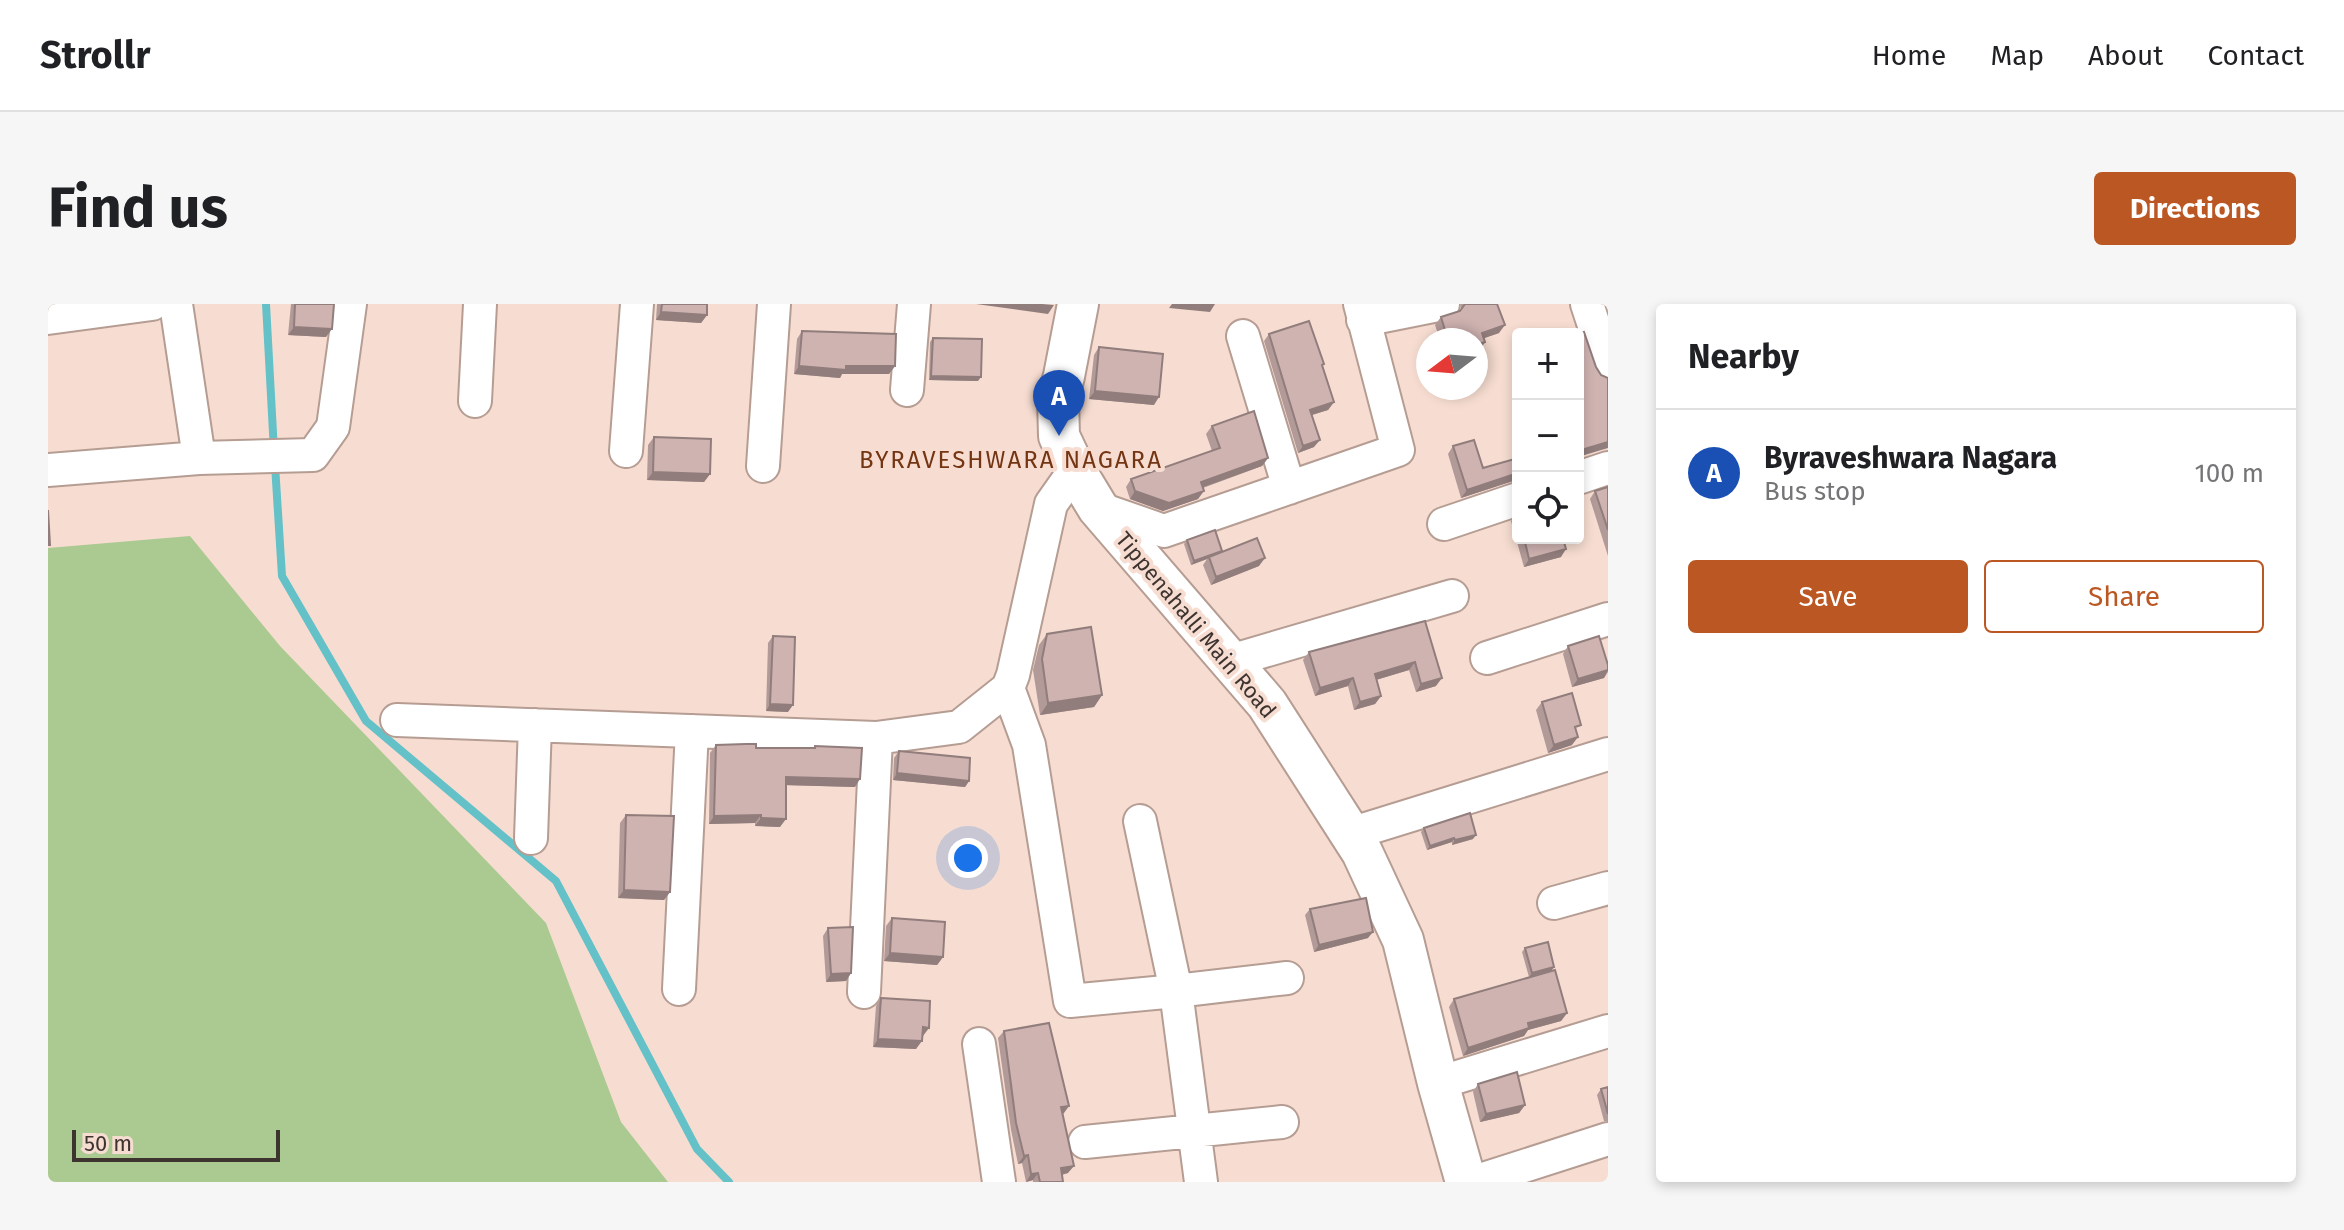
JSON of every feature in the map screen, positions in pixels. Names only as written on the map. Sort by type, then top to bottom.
[{"type":"street","points":[[48,318],[152,304]]},
{"type":"street","points":[[176,304],[199,458]]},
{"type":"street","points":[[48,470],[199,458],[313,455],[333,427],[350,304]]},
{"type":"street","points":[[475,401],[480,304]]},
{"type":"street","points":[[626,451],[637,304]]},
{"type":"street","points":[[763,466],[774,304]]},
{"type":"street","points":[[907,390],[914,304]]},
{"type":"street","name":"Tippenahalli Main Road","points":[[1078,304],[1058,398],[1059,436],[1098,508],[1267,704],[1362,852],[1403,940],[1466,1182]]},
{"type":"street","points":[[1098,508],[1164,531],[1398,450],[1362,312],[1443,304]]},
{"type":"street","points":[[1587,304],[1608,368]]},
{"type":"street","points":[[1243,336],[1289,488]]},
{"type":"street","points":[[1584,476],[1608,468]]},
{"type":"street","points":[[397,720],[876,738],[959,727],[1008,688],[1051,504],[1075,470]]},
{"type":"street","points":[[1444,524],[1512,501]]},
{"type":"street","points":[[1230,661],[1452,596]]},
{"type":"street","points":[[1487,658],[1608,619]]},
{"type":"street","points":[[1008,688],[1029,745],[1070,1001],[1287,978]]},
{"type":"street","points":[[531,838],[535,725]]},
{"type":"street","points":[[679,989],[692,731]]},
{"type":"street","points":[[864,992],[876,738]]},
{"type":"street","points":[[1350,834],[1608,754]]},
{"type":"street","points":[[1140,821],[1176,991],[1201,1182]]},
{"type":"street","points":[[1554,903],[1608,888]]},
{"type":"street","points":[[1438,1083],[1608,1031]]},
{"type":"street","points":[[979,1044],[999,1182]]},
{"type":"street","points":[[1085,1142],[1282,1122]]},
{"type":"street","points":[[1474,1182],[1608,1139]]},
{"type":"green space","points":[[190,536],[280,646],[546,923],[621,1122],[668,1182],[48,1182],[48,548]]},
{"type":"building","points":[[295,304],[334,304],[332,329],[294,327]]},
{"type":"building","points":[[662,304],[707,304],[707,315],[661,312]]},
{"type":"building","points":[[1465,304],[1497,304],[1505,325],[1488,331],[1488,328],[1444,328],[1441,317],[1460,311]]},
{"type":"building","points":[[1309,321],[1334,402],[1310,410],[1320,440],[1303,446],[1269,334]]},
{"type":"building","points":[[802,331],[896,334],[895,366],[846,366],[846,370],[799,366]]},
{"type":"building","points":[[1584,332],[1596,367],[1601,375],[1608,378],[1608,442],[1584,449]]},
{"type":"building","points":[[933,338],[982,339],[981,377],[931,376]]},
{"type":"building","points":[[1099,347],[1163,354],[1159,397],[1095,391]]},
{"type":"building","points":[[1254,411],[1268,458],[1201,482],[1204,491],[1169,503],[1135,491],[1131,479],[1220,448],[1212,426]]},
{"type":"building","points":[[654,437],[711,439],[710,474],[653,472]]},
{"type":"building","points":[[1474,440],[1483,468],[1512,460],[1512,475],[1467,490],[1453,446]]},
{"type":"building","points":[[1608,487],[1608,530],[1595,491]]},
{"type":"building","points":[[1215,530],[1222,551],[1194,561],[1187,540]]},
{"type":"building","points":[[1257,538],[1265,558],[1216,577],[1209,557]]},
{"type":"building","points":[[1525,544],[1565,544],[1566,549],[1529,559]]},
{"type":"building","points":[[1425,621],[1442,678],[1421,684],[1415,662],[1375,674],[1381,696],[1360,702],[1353,678],[1320,688],[1309,652]]},
{"type":"building","points":[[1091,627],[1102,695],[1048,703],[1042,659],[1047,634]]},
{"type":"building","points":[[773,636],[795,637],[793,705],[770,704]]},
{"type":"building","points":[[1599,636],[1608,670],[1578,679],[1568,646]]},
{"type":"building","points":[[1572,693],[1581,725],[1575,727],[1578,737],[1554,745],[1542,702]]},
{"type":"building","points":[[756,744],[756,748],[862,748],[860,779],[786,777],[786,819],[761,818],[761,815],[714,816],[716,745]]},
{"type":"building","points":[[899,751],[970,758],[969,781],[897,773]]},
{"type":"building","points":[[1470,813],[1476,835],[1430,846],[1424,828]]},
{"type":"building","points":[[626,815],[674,816],[670,892],[624,890]]},
{"type":"building","points":[[1366,898],[1373,932],[1319,945],[1310,909]]},
{"type":"building","points":[[892,918],[945,922],[943,957],[890,953]]},
{"type":"building","points":[[853,927],[851,973],[831,974],[828,928]]},
{"type":"building","points":[[1548,942],[1554,967],[1532,973],[1525,948]]},
{"type":"building","points":[[1555,970],[1567,1013],[1528,1023],[1529,1028],[1468,1048],[1454,999]]},
{"type":"building","points":[[881,998],[930,1001],[929,1028],[923,1027],[922,1041],[878,1039]]},
{"type":"building","points":[[1049,1023],[1069,1106],[1061,1107],[1074,1166],[1061,1168],[1063,1182],[1040,1182],[1038,1173],[1031,1174],[1028,1155],[1024,1156],[1016,1123],[1004,1031]]},
{"type":"building","points":[[1517,1072],[1525,1105],[1486,1114],[1478,1084]]},
{"type":"building","points":[[1608,1087],[1608,1114],[1601,1089]]},
{"type":"waterway","points":[[266,304],[274,451]]},
{"type":"waterway","points":[[275,465],[282,576],[366,721],[556,881],[697,1149],[729,1182]]},
{"type":"place","name":"Byraveshwara Nagara","points":[[1059,436]]},
{"type":"district","name":"BYRAVESHWARA NAGARA","points":[[1011,460]]}]
